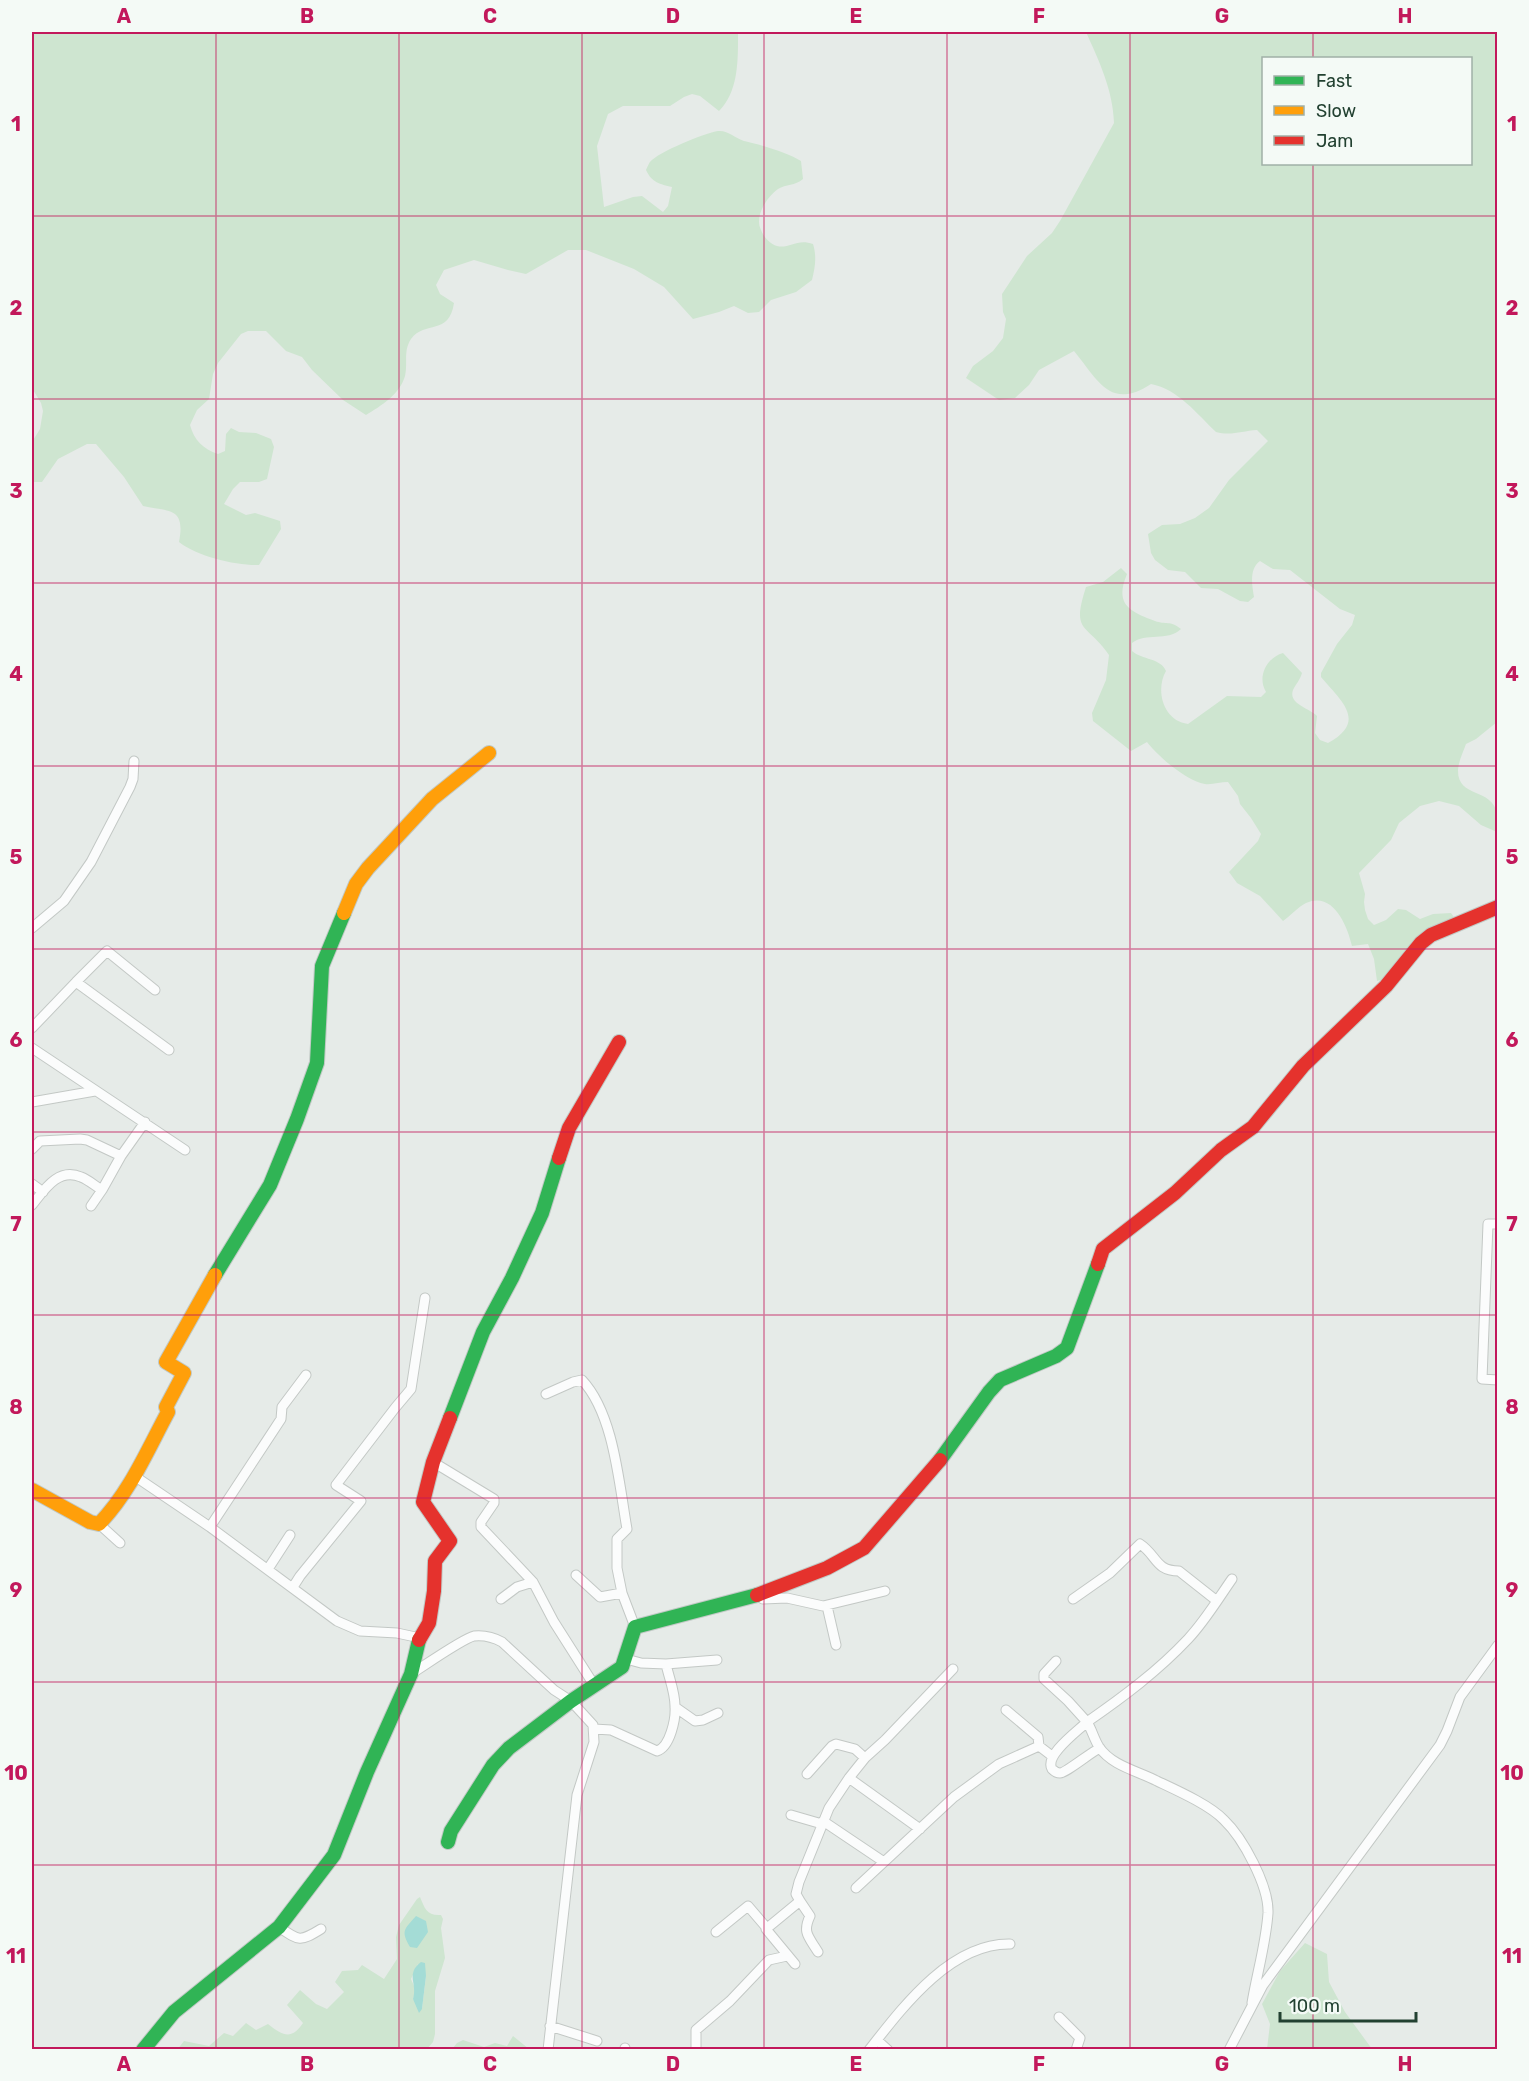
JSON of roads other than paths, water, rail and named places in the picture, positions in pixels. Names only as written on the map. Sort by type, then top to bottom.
[{"type":"street","points":[[99,1524],[134,1475],[168,1412],[166,1407],[184,1373],[166,1362],[270,1185],[297,1119],[317,1063],[321,971],[352,892],[368,868],[432,799],[489,753]]},
{"type":"street","points":[[32,928],[64,901],[91,862],[130,787],[134,761]]},
{"type":"street","points":[[634,1627],[800,1581],[860,1552],[937,1464],[1000,1380],[1056,1356],[1067,1348],[1081,1314],[1102,1249],[1174,1192],[1221,1150],[1253,1127],[1303,1066],[1386,986],[1421,943],[1431,935],[1497,907]]},
{"type":"street","points":[[32,1028],[106,951],[155,990]]},
{"type":"street","points":[[76,982],[169,1050]]},
{"type":"street","points":[[143,2049],[174,2012],[279,1927],[334,1855],[367,1772],[411,1674],[420,1638],[429,1623],[435,1561],[450,1539],[423,1502],[433,1462],[483,1332],[512,1278],[542,1213],[569,1128],[619,1042]]},
{"type":"street","points":[[32,1048],[185,1150]]},
{"type":"street","points":[[32,1102],[95,1091]]},
{"type":"street","points":[[91,1206],[121,1156],[145,1122]]},
{"type":"street","points":[[32,1149],[40,1141],[80,1139],[121,1156]]},
{"type":"street","points":[[32,1205],[54,1179],[71,1174],[81,1176],[102,1190]]},
{"type":"street","points":[[32,1184],[42,1192]]},
{"type":"street","points":[[1497,1224],[1488,1224],[1482,1378],[1497,1380]]},
{"type":"street","points":[[1486,1290],[1497,1290]]},
{"type":"street","points":[[293,1587],[360,1502],[336,1485],[411,1389],[424,1298]]},
{"type":"street","points":[[210,1527],[281,1419],[282,1407],[306,1376]]},
{"type":"street","points":[[448,1842],[451,1831],[493,1765],[509,1748],[622,1666],[634,1627],[622,1593],[618,1568],[617,1539],[627,1529],[607,1426],[601,1408],[593,1392],[580,1380],[546,1394]]},
{"type":"street","points":[[433,1462],[494,1499],[494,1503],[481,1522],[481,1527],[533,1582],[554,1622],[594,1685]]},
{"type":"street","points":[[134,1475],[210,1527],[337,1621],[369,1632],[397,1633],[420,1638]]},
{"type":"street","points":[[32,1490],[90,1522],[99,1524],[120,1543]]},
{"type":"street","points":[[268,1569],[290,1535]]},
{"type":"street","points":[[1073,1599],[1110,1573],[1140,1544],[1163,1568],[1171,1572],[1179,1571],[1217,1601]]},
{"type":"street","points":[[576,1575],[600,1597],[622,1593]]},
{"type":"street","points":[[1100,1748],[1062,1773],[1052,1769],[1050,1761],[1052,1756],[1087,1722],[1122,1697],[1188,1639],[1232,1579]]},
{"type":"street","points":[[501,1599],[513,1589],[533,1582]]},
{"type":"street","points":[[756,1595],[762,1599],[788,1598],[827,1606],[885,1591]]},
{"type":"street","points":[[827,1606],[836,1645]]},
{"type":"street","points":[[411,1674],[472,1636],[486,1636],[502,1642],[547,1684],[571,1701],[591,1721],[594,1729],[594,1742],[577,1795],[548,2049]]},
{"type":"street","points":[[1228,2049],[1252,2002],[1440,1745],[1460,1697],[1497,1645]]},
{"type":"street","points":[[626,1659],[641,1663],[666,1664],[717,1660]]},
{"type":"street","points":[[1056,1661],[1044,1674],[1044,1679],[1087,1722],[1100,1748],[1113,1760],[1215,1812],[1224,1819],[1240,1841],[1267,1898],[1268,1911],[1252,2002]]},
{"type":"street","points":[[594,1729],[610,1730],[659,1751],[667,1743],[675,1707],[666,1664]]},
{"type":"street","points":[[818,1952],[806,1932],[806,1924],[810,1916],[796,1894],[823,1822],[849,1778],[865,1758],[953,1669]]},
{"type":"street","points":[[675,1707],[695,1721],[717,1713]]},
{"type":"street","points":[[1006,1710],[1038,1737],[1039,1746],[1052,1756]]},
{"type":"street","points":[[807,1774],[836,1744],[855,1749],[865,1758]]},
{"type":"street","points":[[856,1888],[949,1801],[999,1764],[1039,1746]]},
{"type":"street","points":[[849,1778],[920,1829]]},
{"type":"street","points":[[791,1815],[823,1822],[884,1862]]},
{"type":"street","points":[[766,1927],[800,1901]]},
{"type":"street","points":[[716,1932],[748,1906],[795,1964]]},
{"type":"street","points":[[279,1927],[299,1939],[305,1939],[321,1929]]},
{"type":"street","points":[[869,2049],[917,1992],[955,1962],[989,1947],[1010,1944]]},
{"type":"street","points":[[696,2049],[696,2030],[730,2001],[770,1959],[787,1956]]},
{"type":"street","points":[[1059,2017],[1080,2038]]},
{"type":"street","points":[[550,2026],[597,2041]]},
{"type":"street","points":[[1066,2049],[1080,2038]]},
{"type":"street","points":[[1076,2049],[1080,2038]]},
{"type":"street","points":[[877,2040],[888,2049]]},
{"type":"water","points":[[416,1916],[426,1921],[428,1932],[417,1948],[410,1947],[405,1937],[405,1930]]},
{"type":"water","points":[[421,1962],[425,1963],[426,1976],[422,2009],[419,2013],[413,1999],[413,1975],[416,1966]]}]
